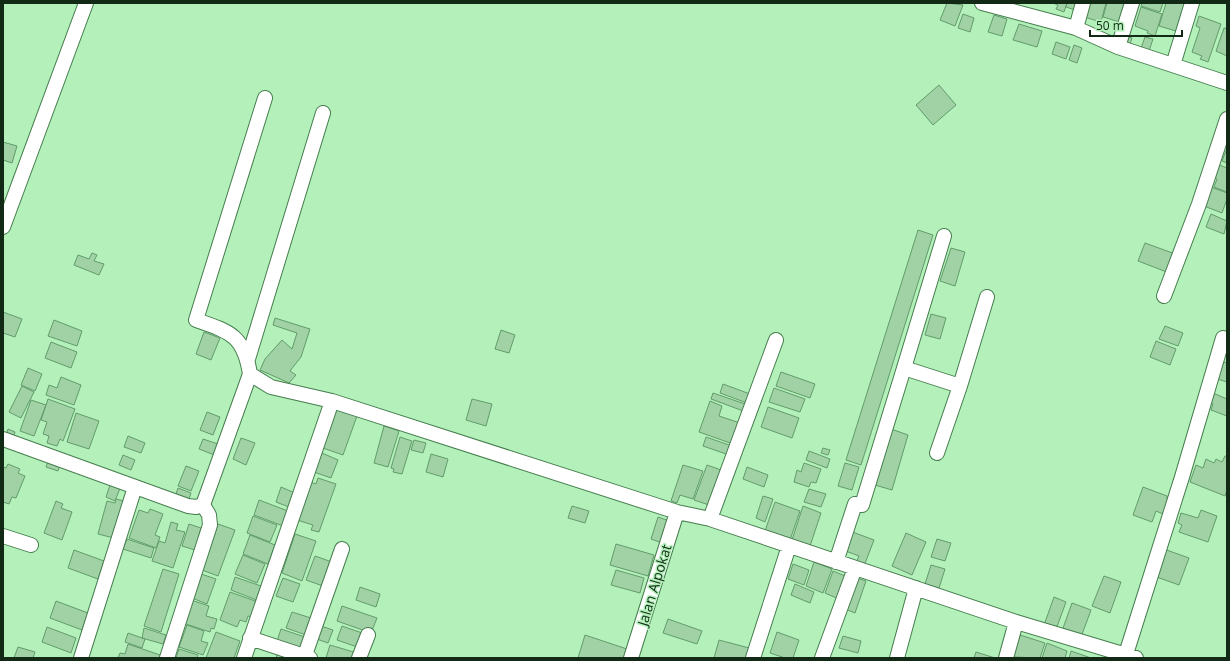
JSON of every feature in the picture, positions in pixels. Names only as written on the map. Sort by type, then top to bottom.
[{"type":"street","points":[[3,227],[86,3]]},
{"type":"street","points":[[982,3],[1028,9],[1118,47],[1227,83]]},
{"type":"street","points":[[1076,28],[1083,3]]},
{"type":"street","points":[[1118,47],[1132,3]]},
{"type":"street","points":[[1173,65],[1192,3]]},
{"type":"street","points":[[203,505],[250,374],[248,359],[237,339],[222,329],[196,320],[265,98]]},
{"type":"street","points":[[248,359],[322,113]]},
{"type":"street","points":[[1164,296],[1199,204],[1227,119]]},
{"type":"street","points":[[836,562],[855,504],[862,505],[944,236]]},
{"type":"street","points":[[937,453],[960,386],[987,297]]},
{"type":"street","points":[[250,374],[272,387],[332,401],[677,512],[710,519],[1016,622],[1131,656],[1223,338]]},
{"type":"street","points":[[710,519],[776,340]]},
{"type":"street","points":[[904,368],[960,386]]},
{"type":"street","points":[[244,658],[332,401]]},
{"type":"street","points":[[3,438],[188,506],[196,507],[203,505]]},
{"type":"street","points":[[81,658],[135,487]]},
{"type":"street","points":[[167,658],[210,525],[209,515],[203,505]]},
{"type":"street","name":"Jalan Alpokat","points":[[631,658],[677,512]]},
{"type":"street","points":[[3,536],[31,545]]},
{"type":"street","points":[[753,658],[789,546]]},
{"type":"street","points":[[250,638],[308,657],[342,549]]},
{"type":"street","points":[[822,658],[855,568]]},
{"type":"street","points":[[897,658],[916,588]]},
{"type":"street","points":[[1006,658],[1016,622]]},
{"type":"street","points":[[360,658],[368,635]]},
{"type":"building","points":[[947,3],[963,5],[955,26],[940,20]]},
{"type":"building","points":[[1053,3],[1067,3],[1064,12],[1056,9],[1058,5]]},
{"type":"building","points":[[1067,3],[1081,3],[1078,11],[1066,7]]},
{"type":"building","points":[[1085,3],[1106,3],[1101,22],[1081,16]]},
{"type":"building","points":[[1107,3],[1130,3],[1123,23],[1103,17]]},
{"type":"building","points":[[1142,3],[1163,3],[1160,12],[1141,6]]},
{"type":"building","points":[[1166,3],[1188,3],[1185,13],[1182,11],[1176,31],[1159,26]]},
{"type":"building","points":[[1141,7],[1162,14],[1155,36],[1147,33],[1148,31],[1135,26]]},
{"type":"building","points":[[963,14],[974,18],[970,32],[958,28]]},
{"type":"building","points":[[994,15],[1007,19],[1002,36],[988,32]]},
{"type":"building","points":[[1199,16],[1221,24],[1208,62],[1200,59],[1202,56],[1192,52],[1200,28],[1196,26]]},
{"type":"building","points":[[1019,24],[1042,31],[1037,47],[1013,40]]},
{"type":"building","points":[[1224,28],[1227,29],[1227,56],[1216,51]]},
{"type":"building","points":[[1125,36],[1132,38],[1130,44],[1123,42]]},
{"type":"building","points":[[1145,37],[1153,39],[1149,51],[1141,48]]},
{"type":"building","points":[[1056,42],[1070,47],[1066,59],[1052,54]]},
{"type":"building","points":[[1074,45],[1082,48],[1077,63],[1069,60]]},
{"type":"building","points":[[939,85],[956,105],[933,125],[916,105]]},
{"type":"building","points":[[3,142],[17,146],[12,163],[3,160]]},
{"type":"building","points":[[1227,148],[1227,163],[1222,161]]},
{"type":"building","points":[[1217,164],[1227,168],[1227,192],[1214,187],[1217,179],[1212,177]]},
{"type":"building","points":[[1211,187],[1227,193],[1227,199],[1222,213],[1204,206]]},
{"type":"building","points":[[1211,214],[1227,221],[1224,234],[1206,227]]},
{"type":"building","points":[[918,230],[933,235],[861,465],[846,460]]},
{"type":"building","points":[[1145,243],[1178,255],[1172,274],[1138,261]]},
{"type":"building","points":[[951,248],[965,252],[955,286],[940,281]]},
{"type":"building","points":[[92,253],[97,255],[94,261],[104,264],[99,275],[74,265],[78,255],[89,259]]},
{"type":"building","points":[[3,312],[22,319],[15,337],[3,333]]},
{"type":"building","points":[[931,314],[946,318],[940,339],[925,335]]},
{"type":"building","points":[[275,318],[310,329],[301,357],[290,371],[296,375],[289,383],[260,370],[265,359],[282,340],[292,349],[297,333],[273,325]]},
{"type":"building","points":[[54,320],[82,331],[77,346],[48,336]]},
{"type":"building","points":[[1165,326],[1183,333],[1178,346],[1159,339]]},
{"type":"building","points":[[501,330],[515,335],[509,353],[495,349]]},
{"type":"building","points":[[204,332],[220,338],[211,360],[196,354]]},
{"type":"building","points":[[1156,341],[1176,349],[1170,365],[1150,357]]},
{"type":"building","points":[[51,342],[77,352],[71,368],[45,358]]},
{"type":"building","points":[[1224,362],[1227,363],[1227,382],[1217,379]]},
{"type":"building","points":[[28,368],[42,374],[35,391],[21,385]]},
{"type":"building","points":[[781,372],[815,384],[810,398],[776,386]]},
{"type":"building","points":[[61,377],[81,385],[74,405],[46,395],[49,385],[57,388]]},
{"type":"building","points":[[723,384],[750,394],[747,403],[720,393]]},
{"type":"building","points":[[22,386],[34,392],[21,418],[9,412]]},
{"type":"building","points":[[774,388],[805,399],[800,412],[769,402]]},
{"type":"building","points":[[713,393],[748,405],[746,412],[711,399]]},
{"type":"building","points":[[1213,393],[1227,399],[1227,416],[1211,410],[1213,404],[1209,402]]},
{"type":"building","points":[[48,399],[75,409],[63,441],[60,439],[57,446],[47,443],[49,436],[43,434],[47,422],[41,420]]},
{"type":"building","points":[[472,399],[492,404],[486,426],[466,420]]},
{"type":"building","points":[[31,400],[46,405],[34,436],[20,431]]},
{"type":"building","points":[[710,401],[722,406],[719,416],[740,423],[733,444],[699,432]]},
{"type":"building","points":[[768,407],[799,418],[792,438],[761,427]]},
{"type":"building","points":[[333,408],[357,416],[343,455],[320,447]]},
{"type":"building","points":[[207,412],[220,417],[213,435],[200,430]]},
{"type":"building","points":[[76,413],[99,421],[89,449],[67,442]]},
{"type":"building","points":[[384,426],[399,431],[388,467],[374,463]]},
{"type":"building","points":[[8,429],[15,432],[13,438],[6,435]]},
{"type":"building","points":[[891,429],[908,435],[892,490],[875,485]]},
{"type":"building","points":[[128,436],[145,443],[141,453],[124,447]]},
{"type":"building","points":[[400,437],[412,441],[402,474],[393,472],[394,469],[391,468]]},
{"type":"building","points":[[706,437],[732,446],[729,455],[703,446]]},
{"type":"building","points":[[241,438],[255,443],[246,465],[233,459]]},
{"type":"building","points":[[203,439],[221,445],[217,456],[199,449]]},
{"type":"building","points":[[414,440],[426,443],[423,453],[411,450]]},
{"type":"building","points":[[823,448],[830,450],[828,455],[821,453]]},
{"type":"building","points":[[809,451],[830,459],[827,468],[806,460]]},
{"type":"building","points":[[322,453],[338,460],[331,478],[314,472]]},
{"type":"building","points":[[431,454],[448,459],[443,477],[426,472]]},
{"type":"building","points":[[123,455],[135,460],[131,470],[119,465]]},
{"type":"building","points":[[1225,456],[1227,456],[1227,490],[1225,496],[1190,482],[1196,465],[1203,468],[1206,459],[1214,463],[1216,459],[1222,462]]},
{"type":"building","points":[[48,461],[60,465],[58,471],[46,467]]},
{"type":"building","points":[[804,463],[821,469],[816,483],[811,482],[809,487],[794,482],[797,470],[801,472]]},
{"type":"building","points":[[845,463],[859,467],[852,490],[838,486]]},
{"type":"building","points":[[8,464],[20,469],[18,473],[25,476],[16,498],[12,497],[9,504],[3,502],[3,467],[6,468]]},
{"type":"building","points":[[683,465],[703,471],[693,499],[680,495],[677,503],[671,501]]},
{"type":"building","points":[[707,465],[724,471],[712,506],[694,500]]},
{"type":"building","points":[[186,466],[199,471],[191,491],[178,486]]},
{"type":"building","points":[[747,467],[768,475],[764,487],[743,479]]},
{"type":"building","points":[[318,478],[336,484],[319,532],[311,530],[313,525],[297,520],[310,482],[316,484]]},
{"type":"building","points":[[111,482],[121,486],[115,501],[106,497]]},
{"type":"building","points":[[281,487],[295,493],[289,507],[276,502]]},
{"type":"building","points":[[1143,487],[1167,496],[1168,516],[1156,511],[1152,522],[1133,515]]},
{"type":"building","points":[[178,488],[191,493],[189,499],[176,494]]},
{"type":"building","points":[[809,489],[826,494],[821,507],[804,502]]},
{"type":"building","points":[[763,496],[773,499],[765,522],[756,518]]},
{"type":"building","points":[[116,499],[124,501],[114,538],[98,534],[107,501],[115,503]]},
{"type":"building","points":[[259,500],[288,511],[283,526],[254,515]]},
{"type":"building","points":[[56,501],[63,504],[61,508],[72,512],[62,540],[44,533]]},
{"type":"building","points":[[775,502],[800,511],[790,540],[765,531]]},
{"type":"building","points":[[572,506],[589,511],[585,523],[568,518]]},
{"type":"building","points":[[803,506],[821,513],[809,549],[791,543]]},
{"type":"building","points":[[150,509],[163,514],[155,535],[160,537],[156,548],[129,538],[139,510],[148,513]]},
{"type":"building","points":[[1201,510],[1217,516],[1208,542],[1179,532],[1182,525],[1178,523],[1181,513],[1198,518]]},
{"type":"building","points":[[253,516],[277,525],[270,542],[247,533]]},
{"type":"building","points":[[658,517],[672,522],[665,544],[651,539]]},
{"type":"building","points":[[171,522],[178,524],[176,530],[185,532],[173,568],[152,561],[159,541],[165,543]]},
{"type":"building","points":[[189,524],[201,528],[195,550],[182,546]]},
{"type":"building","points":[[218,524],[235,530],[218,576],[202,570]]},
{"type":"building","points":[[850,531],[874,540],[864,566],[856,563],[859,556],[843,550]]},
{"type":"building","points":[[906,533],[926,542],[912,575],[892,566]]},
{"type":"building","points":[[295,534],[316,541],[302,581],[282,573]]},
{"type":"building","points":[[250,535],[275,545],[268,564],[243,554]]},
{"type":"building","points":[[127,539],[154,548],[151,558],[123,549]]},
{"type":"building","points":[[937,539],[951,543],[945,561],[931,557]]},
{"type":"building","points":[[616,544],[654,555],[648,576],[610,565]]},
{"type":"building","points":[[1161,548],[1189,558],[1179,585],[1151,575]]},
{"type":"building","points":[[74,550],[104,561],[98,579],[68,568]]},
{"type":"building","points":[[243,555],[265,564],[257,583],[235,574]]},
{"type":"building","points":[[315,556],[332,562],[323,586],[306,580]]},
{"type":"building","points":[[814,562],[832,569],[823,593],[806,586]]},
{"type":"building","points":[[793,564],[809,570],[804,585],[788,579]]},
{"type":"building","points":[[931,565],[945,569],[939,588],[925,584]]},
{"type":"building","points":[[163,569],[179,574],[161,632],[144,626]]},
{"type":"building","points":[[616,570],[644,578],[640,593],[611,585]]},
{"type":"building","points":[[833,571],[850,578],[841,600],[825,593]]},
{"type":"building","points":[[201,574],[216,579],[207,604],[192,598]]},
{"type":"building","points":[[1104,576],[1121,582],[1110,613],[1092,606]]},
{"type":"building","points":[[235,577],[264,587],[259,601],[231,590]]},
{"type":"building","points":[[283,578],[300,584],[293,602],[276,596]]},
{"type":"building","points":[[857,578],[866,581],[855,613],[845,609]]},
{"type":"building","points":[[795,584],[814,592],[810,603],[791,595]]},
{"type":"building","points":[[360,587],[380,594],[376,607],[356,600]]},
{"type":"building","points":[[230,592],[258,602],[252,617],[248,616],[246,622],[240,620],[237,627],[220,620]]},
{"type":"building","points":[[1054,597],[1066,602],[1055,632],[1043,628]]},
{"type":"building","points":[[191,600],[209,606],[206,616],[217,619],[214,629],[211,628],[210,632],[183,623]]},
{"type":"building","points":[[56,601],[88,613],[82,630],[50,618]]},
{"type":"building","points":[[1072,603],[1091,610],[1081,637],[1062,631]]},
{"type":"building","points":[[342,606],[377,618],[371,633],[337,621]]},
{"type":"building","points":[[292,612],[311,618],[306,635],[286,628]]},
{"type":"building","points":[[668,619],[702,631],[697,644],[663,633]]},
{"type":"building","points":[[187,625],[204,631],[201,641],[208,643],[203,655],[179,647]]},
{"type":"building","points":[[318,625],[333,630],[328,643],[314,638]]},
{"type":"building","points":[[342,626],[365,634],[360,648],[337,640]]},
{"type":"building","points":[[47,627],[76,638],[71,653],[42,642]]},
{"type":"building","points":[[144,628],[166,635],[163,644],[142,638]]},
{"type":"building","points":[[281,629],[305,637],[300,652],[276,644]]},
{"type":"building","points":[[216,632],[240,641],[234,658],[206,658]]},
{"type":"building","points":[[777,632],[799,640],[793,658],[785,658],[770,653]]},
{"type":"building","points":[[128,633],[145,639],[142,648],[125,642]]},
{"type":"building","points":[[585,635],[627,649],[624,658],[578,658]]},
{"type":"building","points":[[1020,635],[1045,643],[1040,658],[1013,657]]},
{"type":"building","points":[[843,636],[861,641],[858,653],[839,648]]},
{"type":"building","points":[[719,640],[753,649],[751,658],[714,658]]},
{"type":"building","points":[[1047,643],[1067,651],[1065,658],[1042,658]]},
{"type":"building","points":[[128,644],[160,655],[159,658],[118,658],[120,653],[125,654]]},
{"type":"building","points":[[330,645],[357,653],[356,658],[326,658]]},
{"type":"building","points":[[18,647],[35,652],[33,658],[14,658]]},
{"type":"building","points":[[179,649],[198,655],[197,658],[176,658]]},
{"type":"building","points":[[1071,651],[1091,658],[1069,658]]},
{"type":"building","points":[[278,652],[295,658],[276,658]]},
{"type":"building","points":[[976,652],[995,658],[974,658]]}]
